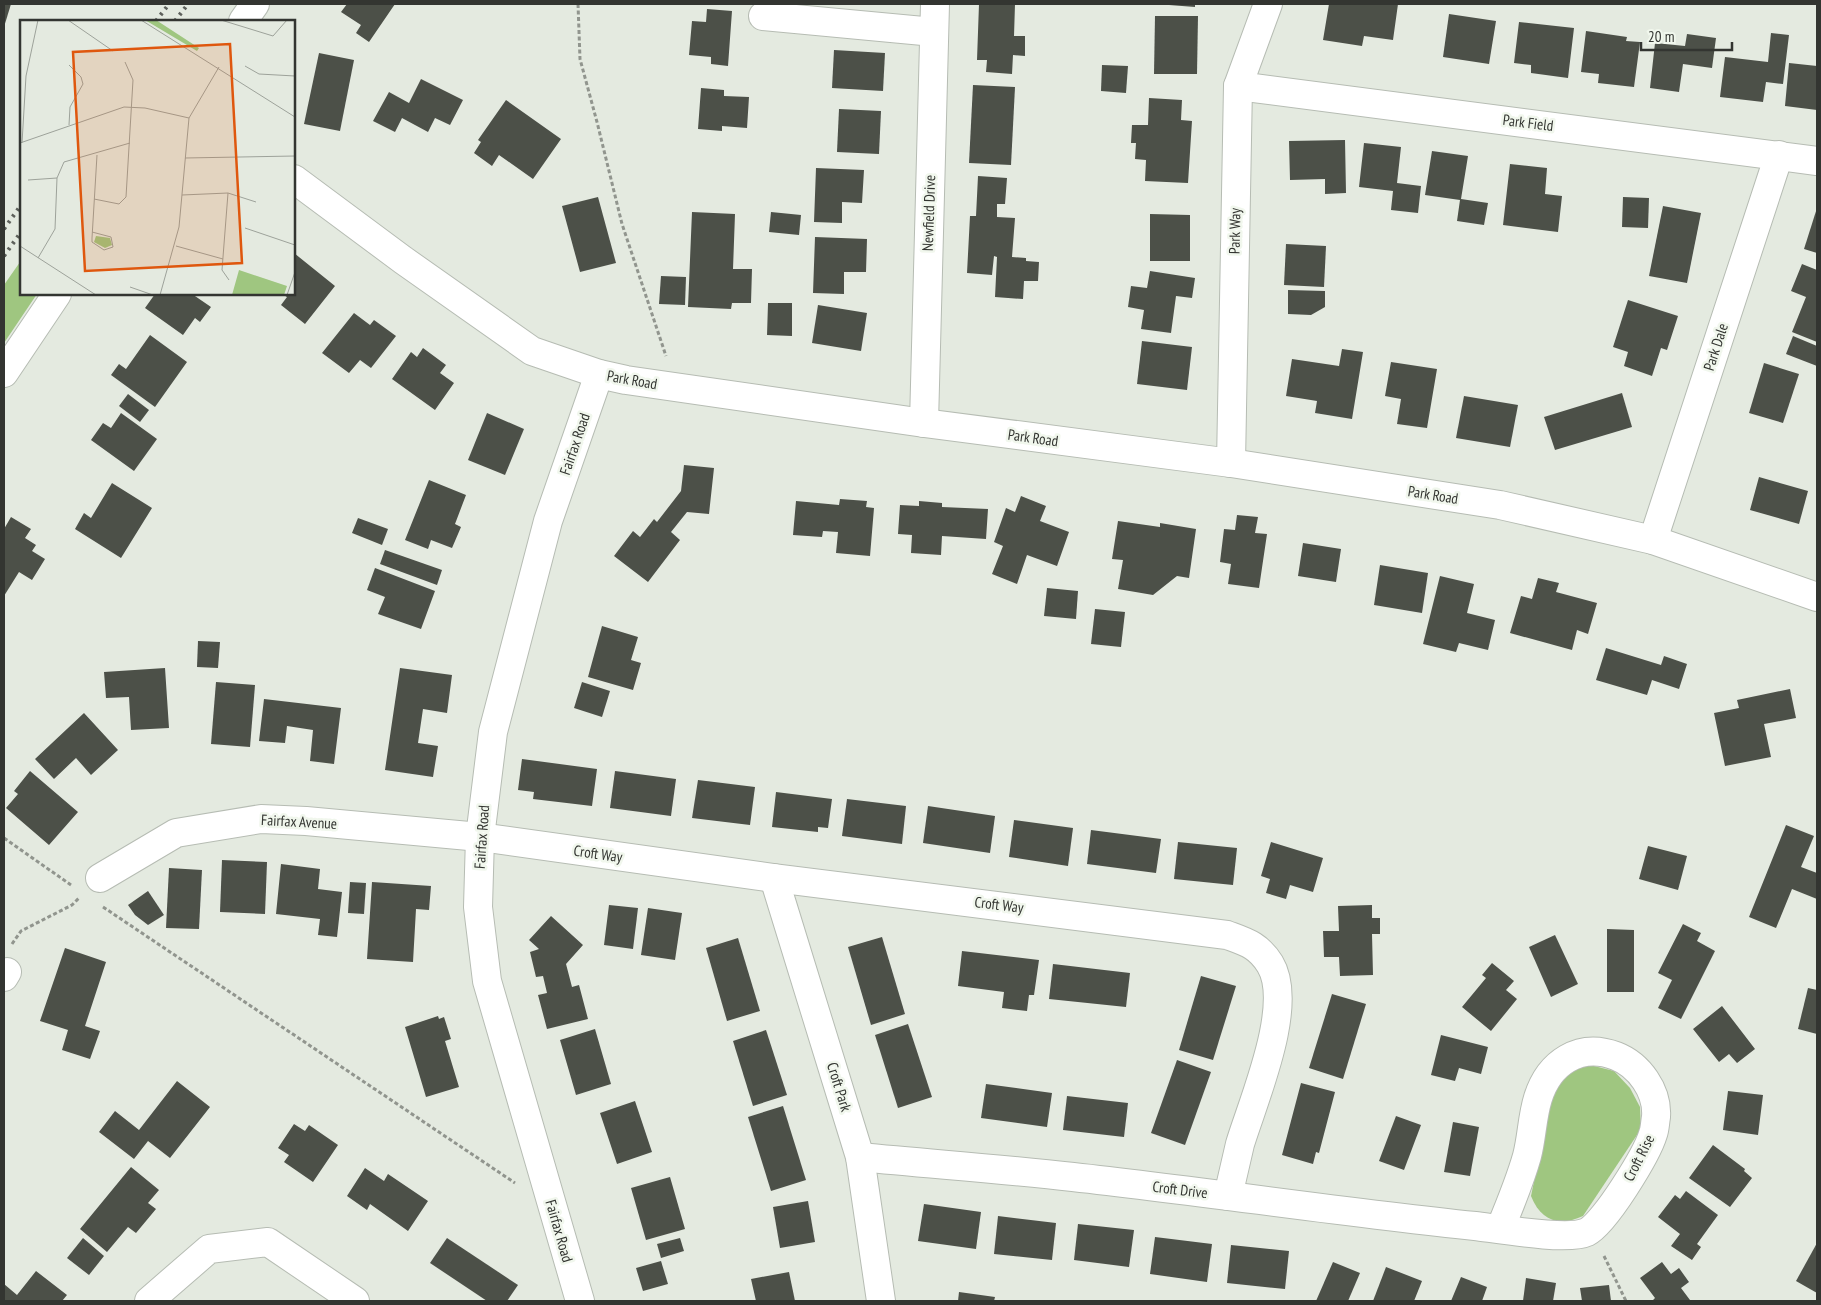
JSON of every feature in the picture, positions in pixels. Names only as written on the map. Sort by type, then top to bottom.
[{"type":"street","points":[[243,20],[255,4]]},
{"type":"street","name":"Newfield Drive","points":[[924,423],[935,4]]},
{"type":"street","name":"Park Way","points":[[1231,463],[1238,86],[1268,4]]},
{"type":"street","points":[[763,16],[934,32]]},
{"type":"street","name":"Park Field","points":[[1238,86],[1817,161]]},
{"type":"street","name":"Park Dale","points":[[1653,540],[1779,155]]},
{"type":"street","name":"Park Road","points":[[295,180],[426,277],[532,351],[598,374],[626,380],[924,423],[1231,463],[1500,505],[1653,540],[1817,597]]},
{"type":"street","points":[[4,373],[56,295]]},
{"type":"street","name":"Fairfax Road","points":[[580,1301],[487,981],[478,907],[480,837],[493,732],[548,521],[598,374]]},
{"type":"street","name":"Fairfax Avenue","points":[[92,891],[176,833],[261,818],[480,837]]},
{"type":"street","name":"Croft Way","points":[[480,837],[774,878],[1227,934],[1252,944],[1270,965],[1278,994],[1275,1027],[1260,1086],[1240,1144],[1228,1196]]},
{"type":"street","name":"Croft Park","points":[[774,878],[860,1157],[881,1301]]},
{"type":"street","name":"Croft Rise","points":[[1500,1229],[1527,1156],[1538,1097],[1550,1073],[1563,1060],[1575,1054],[1591,1051],[1603,1052],[1618,1057],[1630,1064],[1641,1074],[1652,1090],[1656,1112],[1653,1134],[1645,1153],[1599,1224],[1585,1233]]},
{"type":"street","name":"Croft Drive","points":[[860,1157],[1073,1177],[1355,1213],[1500,1229]]},
{"type":"street","points":[[1500,1229],[1552,1235],[1585,1233]]},
{"type":"street","points":[[149,1301],[209,1249],[268,1242],[355,1301]]},
{"type":"path","points":[[578,4],[580,59],[598,122],[622,224],[665,350],[673,386]]},
{"type":"path","points":[[4,838],[92,891],[553,1208]]},
{"type":"path","points":[[5,974],[4,957],[20,931],[72,905]]},
{"type":"path","points":[[1585,1233],[1598,1243],[1626,1301]]},
{"type":"green space","points":[[20,262],[20,295],[36,295],[4,343],[4,285]]},
{"type":"green space","points":[[1590,1065],[1614,1071],[1630,1088],[1640,1107],[1641,1129],[1583,1216],[1566,1221],[1552,1220],[1540,1211],[1531,1196],[1554,1085],[1567,1072]]},
{"type":"building","points":[[4,4],[11,4],[4,27]]},
{"type":"building","points":[[347,4],[395,4],[369,42],[356,33],[361,25],[341,12]]},
{"type":"building","points":[[979,4],[1015,4],[1014,36],[1025,36],[1025,56],[1013,55],[1012,74],[986,72],[987,60],[977,60]]},
{"type":"building","points":[[1195,4],[1195,7],[1169,5]]},
{"type":"building","points":[[1329,4],[1398,4],[1393,40],[1364,36],[1362,46],[1323,40]]},
{"type":"building","points":[[707,9],[732,11],[728,66],[711,64],[711,57],[689,55],[692,21],[706,22]]},
{"type":"building","points":[[1449,14],[1496,21],[1489,64],[1443,57]]},
{"type":"building","points":[[1155,16],[1198,16],[1197,74],[1154,74]]},
{"type":"building","points":[[1519,22],[1574,28],[1568,78],[1531,73],[1531,65],[1514,63]]},
{"type":"building","points":[[1586,31],[1627,37],[1626,41],[1640,42],[1634,87],[1598,83],[1599,74],[1581,72]]},
{"type":"building","points":[[1771,33],[1789,35],[1783,84],[1766,82],[1763,102],[1720,97],[1725,57],[1768,62]]},
{"type":"building","points":[[1687,34],[1716,38],[1712,68],[1683,64],[1679,92],[1650,88],[1655,43],[1685,46]]},
{"type":"building","points":[[834,50],[885,53],[883,91],[832,88]]},
{"type":"building","points":[[319,53],[354,60],[340,131],[304,124]]},
{"type":"building","points":[[1789,63],[1817,66],[1817,110],[1785,106]]},
{"type":"building","points":[[1102,65],[1128,66],[1126,93],[1101,91]]},
{"type":"building","points":[[421,79],[463,100],[450,125],[435,118],[428,132],[402,118],[395,132],[373,121],[389,92],[409,103]]},
{"type":"building","points":[[973,85],[1015,87],[1011,165],[969,163]]},
{"type":"building","points":[[701,88],[724,90],[724,96],[749,97],[747,128],[722,126],[722,131],[698,129]]},
{"type":"building","points":[[1149,98],[1182,100],[1181,120],[1192,121],[1188,183],[1145,181],[1146,160],[1135,159],[1136,143],[1131,143],[1132,125],[1148,125]]},
{"type":"building","points":[[506,100],[561,139],[533,179],[499,155],[492,166],[474,153],[481,142],[478,140]]},
{"type":"building","points":[[839,109],[881,111],[879,154],[837,152]]},
{"type":"building","points":[[1345,140],[1346,193],[1325,194],[1325,179],[1290,180],[1289,141]]},
{"type":"building","points":[[1364,143],[1401,147],[1397,183],[1421,186],[1418,213],[1391,210],[1393,191],[1359,187]]},
{"type":"building","points":[[1432,151],[1468,156],[1461,199],[1488,203],[1484,225],[1457,221],[1460,200],[1425,195]]},
{"type":"building","points":[[1510,164],[1547,168],[1545,194],[1562,196],[1558,232],[1503,225]]},
{"type":"building","points":[[816,168],[864,170],[862,203],[842,202],[842,223],[814,222]]},
{"type":"building","points":[[978,176],[1007,178],[1005,204],[997,204],[997,217],[1015,218],[1012,257],[1026,258],[1026,261],[1039,262],[1038,281],[1024,281],[1023,299],[995,297],[997,257],[994,256],[992,275],[967,273],[970,216],[976,216]]},
{"type":"building","points":[[598,197],[616,263],[580,272],[562,206]]},
{"type":"building","points":[[1623,197],[1649,198],[1648,228],[1622,227]]},
{"type":"building","points":[[1663,206],[1701,213],[1687,283],[1649,276]]},
{"type":"building","points":[[1817,208],[1817,253],[1804,249]]},
{"type":"building","points":[[692,212],[735,214],[733,269],[752,269],[751,303],[732,303],[731,309],[688,307]]},
{"type":"building","points":[[771,212],[801,215],[799,235],[769,232]]},
{"type":"building","points":[[1150,214],[1190,215],[1190,261],[1150,261]]},
{"type":"building","points":[[815,237],[867,239],[866,272],[844,272],[844,294],[813,293]]},
{"type":"building","points":[[1286,244],[1326,246],[1324,287],[1284,285]]},
{"type":"building","points":[[295,254],[335,286],[305,324],[281,305],[287,297],[284,295],[295,295]]},
{"type":"building","points":[[1802,264],[1817,270],[1817,342],[1792,332],[1806,297],[1791,291]]},
{"type":"building","points":[[1150,271],[1195,278],[1192,298],[1176,296],[1171,333],[1141,329],[1144,310],[1128,307],[1131,286],[1147,288]]},
{"type":"building","points":[[661,276],[686,277],[685,305],[659,304]]},
{"type":"building","points":[[1288,290],[1325,291],[1325,307],[1311,315],[1288,314]]},
{"type":"building","points":[[154,295],[193,295],[211,307],[200,322],[195,318],[183,335],[145,308]]},
{"type":"building","points":[[1628,300],[1678,316],[1667,350],[1661,348],[1652,376],[1624,366],[1628,352],[1613,347]]},
{"type":"building","points":[[768,303],[792,303],[792,336],[767,335]]},
{"type":"building","points":[[818,305],[867,313],[861,351],[812,343]]},
{"type":"building","points":[[354,313],[370,325],[374,320],[396,336],[371,368],[360,360],[349,373],[322,353]]},
{"type":"building","points":[[150,335],[187,362],[155,407],[111,375],[119,364],[126,369]]},
{"type":"building","points":[[1793,336],[1817,346],[1817,366],[1786,354]]},
{"type":"building","points":[[1142,341],[1192,347],[1187,390],[1137,384]]},
{"type":"building","points":[[423,348],[446,365],[440,373],[454,383],[435,410],[392,379],[411,352],[417,357]]},
{"type":"building","points":[[1342,349],[1363,352],[1352,419],[1315,413],[1317,401],[1286,396],[1292,359],[1339,366]]},
{"type":"building","points":[[1391,362],[1437,369],[1427,428],[1397,424],[1401,399],[1385,396]]},
{"type":"building","points":[[1764,363],[1799,374],[1783,423],[1749,413]]},
{"type":"building","points":[[1622,393],[1632,427],[1555,450],[1544,417]]},
{"type":"building","points":[[128,394],[149,410],[140,422],[119,406]]},
{"type":"building","points":[[1464,396],[1518,405],[1510,447],[1456,438]]},
{"type":"building","points":[[121,413],[157,439],[134,471],[91,440],[103,423],[111,428]]},
{"type":"building","points":[[487,413],[524,429],[505,475],[468,460]]},
{"type":"building","points":[[684,465],[714,468],[709,514],[687,512],[671,532],[680,540],[648,582],[614,556],[633,531],[640,537],[654,519],[657,522],[681,491]]},
{"type":"building","points":[[1759,477],[1808,491],[1799,524],[1750,510]]},
{"type":"building","points":[[429,480],[466,495],[455,524],[461,527],[452,548],[431,540],[428,549],[405,540]]},
{"type":"building","points":[[112,483],[152,508],[121,558],[75,529],[84,513],[91,518]]},
{"type":"building","points":[[1021,496],[1046,506],[1040,521],[1069,532],[1057,566],[1027,555],[1017,584],[992,574],[1003,546],[994,542],[1006,508],[1015,512]]},
{"type":"building","points":[[840,499],[867,501],[866,507],[874,508],[870,556],[836,553],[838,532],[823,531],[822,537],[793,535],[796,501],[839,505]]},
{"type":"building","points":[[919,501],[942,503],[942,507],[988,509],[986,539],[942,536],[941,555],[911,553],[912,535],[898,534],[900,505],[919,506]]},
{"type":"building","points":[[1237,515],[1258,517],[1255,533],[1267,534],[1259,588],[1228,584],[1231,564],[1220,562],[1224,529],[1235,530]]},
{"type":"building","points":[[11,517],[31,529],[25,538],[36,545],[32,551],[45,559],[32,580],[19,572],[4,596],[4,529]]},
{"type":"building","points":[[358,518],[388,529],[382,545],[352,533]]},
{"type":"building","points":[[1118,521],[1160,527],[1160,523],[1196,529],[1189,578],[1177,576],[1153,595],[1118,589],[1123,560],[1112,559]]},
{"type":"building","points":[[1303,543],[1341,549],[1336,582],[1298,576]]},
{"type":"building","points":[[385,550],[442,570],[437,585],[380,564]]},
{"type":"building","points":[[1380,565],[1428,573],[1422,613],[1374,605]]},
{"type":"building","points":[[375,568],[435,591],[421,629],[378,614],[385,597],[367,590]]},
{"type":"building","points":[[1440,576],[1474,584],[1467,613],[1495,620],[1488,650],[1459,643],[1456,652],[1423,644]]},
{"type":"building","points":[[1538,578],[1559,583],[1556,592],[1597,603],[1588,634],[1577,630],[1572,650],[1510,633],[1521,596],[1532,599]]},
{"type":"building","points":[[1047,588],[1078,591],[1076,619],[1044,616]]},
{"type":"building","points":[[1095,609],[1125,612],[1121,647],[1091,644]]},
{"type":"building","points":[[602,626],[638,637],[631,660],[641,663],[633,690],[588,677]]},
{"type":"building","points":[[198,641],[220,642],[218,668],[197,667]]},
{"type":"building","points":[[1606,648],[1661,665],[1664,656],[1687,664],[1679,689],[1652,680],[1647,695],[1596,680]]},
{"type":"building","points":[[165,668],[169,728],[131,730],[129,697],[106,698],[104,672]]},
{"type":"building","points":[[400,668],[452,675],[447,713],[423,709],[418,743],[438,746],[433,777],[385,770]]},
{"type":"building","points":[[216,682],[255,685],[250,747],[211,744]]},
{"type":"building","points":[[582,682],[610,691],[602,717],[574,708]]},
{"type":"building","points":[[1790,689],[1796,718],[1764,724],[1771,757],[1725,766],[1714,713],[1739,708],[1737,700]]},
{"type":"building","points":[[264,699],[341,708],[334,764],[310,761],[313,730],[287,726],[285,743],[259,741]]},
{"type":"building","points":[[84,713],[118,750],[91,775],[76,758],[54,779],[35,759]]},
{"type":"building","points":[[522,759],[597,769],[592,806],[533,799],[534,792],[518,790]]},
{"type":"building","points":[[30,771],[78,812],[49,845],[6,808],[18,794],[14,791]]},
{"type":"building","points":[[615,771],[676,779],[671,816],[610,808]]},
{"type":"building","points":[[698,780],[755,787],[750,825],[692,818]]},
{"type":"building","points":[[776,792],[832,799],[828,828],[818,827],[818,832],[772,827]]},
{"type":"building","points":[[847,799],[906,806],[902,844],[842,836]]},
{"type":"building","points":[[928,806],[995,816],[990,853],[923,843]]},
{"type":"building","points":[[1014,820],[1073,828],[1068,866],[1009,857]]},
{"type":"building","points":[[1786,825],[1814,836],[1801,867],[1817,873],[1817,899],[1792,889],[1776,928],[1749,917]]},
{"type":"building","points":[[1091,830],[1161,839],[1156,873],[1087,864]]},
{"type":"building","points":[[1178,842],[1237,848],[1233,885],[1174,879]]},
{"type":"building","points":[[1271,842],[1323,858],[1313,892],[1290,885],[1286,899],[1266,893],[1270,879],[1261,876]]},
{"type":"building","points":[[1648,846],[1687,856],[1678,890],[1639,879]]},
{"type":"building","points":[[222,860],[267,862],[265,914],[220,912]]},
{"type":"building","points":[[281,864],[320,869],[318,889],[342,892],[337,937],[318,935],[320,919],[276,914]]},
{"type":"building","points":[[169,868],[202,870],[199,929],[166,928]]},
{"type":"building","points":[[350,882],[366,883],[364,914],[348,913]]},
{"type":"building","points":[[372,882],[431,886],[429,910],[416,909],[413,962],[367,959]]},
{"type":"building","points":[[148,891],[164,915],[148,925],[135,915],[128,905]]},
{"type":"building","points":[[609,905],[638,908],[633,949],[604,945]]},
{"type":"building","points":[[1372,905],[1372,918],[1380,918],[1380,934],[1372,934],[1373,975],[1340,976],[1339,957],[1324,957],[1323,931],[1339,931],[1338,906]]},
{"type":"building","points":[[648,908],[682,913],[675,960],[641,955]]},
{"type":"building","points":[[551,916],[583,945],[566,964],[572,987],[579,985],[588,1019],[547,1029],[538,995],[547,993],[543,976],[536,977],[530,952],[539,949],[529,940]]},
{"type":"building","points":[[1683,924],[1701,933],[1697,941],[1715,951],[1681,1019],[1658,1008],[1672,980],[1658,973]]},
{"type":"building","points":[[1607,929],[1634,930],[1634,992],[1607,992]]},
{"type":"building","points":[[1555,935],[1578,984],[1551,997],[1529,947]]},
{"type":"building","points":[[882,937],[905,1014],[871,1025],[848,947]]},
{"type":"building","points":[[738,938],[760,1011],[727,1021],[706,948]]},
{"type":"building","points":[[65,948],[106,962],[85,1026],[100,1031],[90,1059],[62,1050],[68,1030],[40,1021]]},
{"type":"building","points":[[962,951],[1039,960],[1034,995],[1029,995],[1027,1011],[1002,1008],[1004,992],[958,986]]},
{"type":"building","points":[[1492,963],[1514,981],[1506,990],[1517,999],[1491,1031],[1462,1007],[1486,978],[1482,975]]},
{"type":"building","points":[[1053,964],[1130,973],[1126,1007],[1049,999]]},
{"type":"building","points":[[1201,976],[1236,986],[1213,1060],[1179,1050]]},
{"type":"building","points":[[1808,988],[1817,990],[1817,1034],[1798,1029]]},
{"type":"building","points":[[1332,994],[1366,1004],[1343,1079],[1309,1068]]},
{"type":"building","points":[[1722,1006],[1755,1049],[1737,1063],[1729,1054],[1719,1062],[1693,1029]]},
{"type":"building","points":[[438,1016],[439,1019],[444,1017],[451,1039],[445,1041],[459,1087],[426,1097],[405,1027]]},
{"type":"building","points":[[908,1024],[932,1097],[898,1108],[875,1035]]},
{"type":"building","points":[[595,1029],[611,1084],[576,1095],[560,1040]]},
{"type":"building","points":[[766,1030],[787,1095],[753,1106],[733,1041]]},
{"type":"building","points":[[1441,1035],[1488,1047],[1481,1074],[1459,1068],[1455,1081],[1431,1075]]},
{"type":"building","points":[[1177,1060],[1211,1072],[1185,1145],[1151,1133]]},
{"type":"building","points":[[177,1081],[210,1107],[170,1158],[148,1141],[134,1159],[99,1132],[115,1111],[139,1130]]},
{"type":"building","points":[[1301,1083],[1335,1092],[1319,1153],[1316,1152],[1313,1164],[1282,1155]]},
{"type":"building","points":[[986,1084],[1052,1093],[1047,1127],[981,1118]]},
{"type":"building","points":[[1728,1091],[1763,1095],[1758,1135],[1723,1130]]},
{"type":"building","points":[[1067,1096],[1128,1103],[1124,1137],[1063,1130]]},
{"type":"building","points":[[635,1101],[652,1152],[617,1164],[600,1113]]},
{"type":"building","points":[[783,1106],[806,1180],[771,1191],[748,1117]]},
{"type":"building","points":[[1396,1116],[1421,1125],[1404,1170],[1379,1161]]},
{"type":"building","points":[[1453,1122],[1479,1127],[1470,1176],[1444,1172]]},
{"type":"building","points":[[294,1124],[305,1131],[309,1125],[338,1145],[313,1182],[284,1162],[289,1155],[278,1148]]},
{"type":"building","points":[[1713,1145],[1745,1169],[1744,1171],[1752,1178],[1730,1207],[1689,1178]]},
{"type":"building","points":[[131,1167],[159,1190],[148,1203],[156,1209],[136,1233],[128,1227],[107,1252],[80,1229]]},
{"type":"building","points":[[365,1168],[384,1181],[388,1174],[428,1201],[408,1231],[370,1204],[367,1210],[347,1196]]},
{"type":"building","points":[[670,1177],[685,1229],[646,1240],[631,1188]]},
{"type":"building","points":[[1686,1191],[1718,1215],[1697,1244],[1701,1247],[1692,1260],[1671,1246],[1680,1234],[1658,1217],[1675,1195],[1680,1199]]},
{"type":"building","points":[[808,1201],[815,1242],[780,1248],[773,1207]]},
{"type":"building","points":[[924,1204],[981,1212],[976,1249],[918,1241]]},
{"type":"building","points":[[998,1216],[1056,1223],[1052,1260],[994,1254]]},
{"type":"building","points":[[1078,1224],[1134,1230],[1129,1267],[1074,1260]]},
{"type":"building","points":[[1155,1237],[1212,1244],[1207,1282],[1150,1274]]},
{"type":"building","points":[[83,1238],[104,1256],[89,1275],[67,1258]]},
{"type":"building","points":[[447,1238],[518,1285],[507,1301],[487,1301],[430,1263]]},
{"type":"building","points":[[680,1238],[684,1251],[661,1258],[657,1244]]},
{"type":"building","points":[[1817,1243],[1817,1293],[1796,1281]]},
{"type":"building","points":[[1231,1245],[1289,1251],[1285,1289],[1227,1283]]},
{"type":"building","points":[[661,1261],[668,1284],[643,1291],[636,1268]]},
{"type":"building","points":[[1333,1262],[1360,1273],[1348,1301],[1316,1301]]},
{"type":"building","points":[[1662,1262],[1671,1274],[1679,1268],[1689,1282],[1681,1288],[1690,1300],[1652,1301],[1655,1298],[1640,1278]]},
{"type":"building","points":[[1386,1267],[1422,1281],[1414,1301],[1373,1301]]},
{"type":"building","points":[[36,1271],[67,1295],[62,1301],[4,1301],[4,1284],[17,1295]]},
{"type":"building","points":[[789,1272],[795,1301],[756,1301],[751,1279]]},
{"type":"building","points":[[1461,1277],[1487,1287],[1482,1301],[1451,1301]]},
{"type":"building","points":[[1526,1278],[1556,1283],[1553,1301],[1523,1301]]},
{"type":"building","points":[[1609,1285],[1611,1301],[1582,1301],[1580,1288]]},
{"type":"building","points":[[959,1292],[995,1297],[994,1301],[958,1301]]},
{"type":"railway","points":[[157,20],[169,4]]},
{"type":"railway","points":[[176,20],[188,4]]},
{"type":"railway","points":[[4,229],[20,206]]},
{"type":"railway","points":[[4,256],[20,233]]}]
